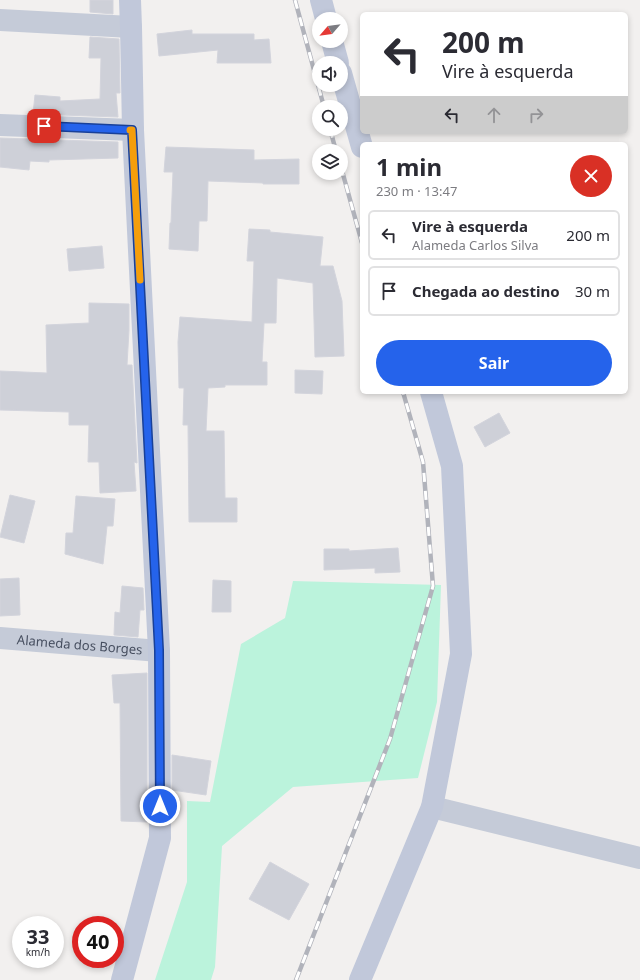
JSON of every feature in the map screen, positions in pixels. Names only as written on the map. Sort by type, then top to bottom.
[{"type":"street","points":[[122,980],[160,838],[159,650],[132,130],[132,27],[130,0]]},
{"type":"street","points":[[321,0],[324,12]]},
{"type":"street","points":[[0,20],[132,27]]},
{"type":"street","points":[[347,92],[361,142]]},
{"type":"street","points":[[0,125],[132,130]]},
{"type":"street","points":[[360,980],[432,807],[461,654],[452,466],[432,394]]},
{"type":"street","name":"Alameda dos Borges","points":[[0,638],[159,650]]},
{"type":"street","points":[[432,807],[640,858]]},
{"type":"green space","points":[[293,581],[441,585],[437,702],[418,778],[293,787],[222,846],[215,967],[211,980],[155,980],[187,882],[187,801],[210,802],[241,644],[285,618]]},
{"type":"building","points":[[90,0],[113,0],[113,14],[90,12]]},
{"type":"building","points":[[192,30],[192,34],[254,34],[254,40],[269,39],[271,63],[217,63],[218,50],[159,56],[157,34]]},
{"type":"building","points":[[90,37],[119,39],[120,93],[116,93],[118,117],[33,114],[35,95],[60,97],[60,101],[100,99],[101,58],[89,58]]},
{"type":"building","points":[[0,138],[118,142],[118,158],[49,160],[49,162],[30,161],[29,170],[0,167]]},
{"type":"building","points":[[166,147],[254,150],[254,160],[299,159],[299,184],[208,181],[207,221],[199,221],[198,251],[169,249],[173,172],[164,172]]},
{"type":"building","points":[[249,229],[270,230],[270,232],[323,237],[320,266],[333,266],[342,301],[344,356],[315,357],[313,283],[277,278],[276,323],[264,323],[262,362],[267,362],[267,385],[225,385],[225,387],[208,388],[206,431],[224,431],[225,498],[237,498],[237,522],[189,522],[188,425],[183,425],[184,388],[179,388],[178,342],[180,317],[252,322],[254,261],[247,261]]},
{"type":"building","points":[[102,246],[104,268],[69,271],[67,249]]},
{"type":"building","points":[[89,303],[129,304],[127,365],[132,365],[137,463],[134,462],[136,491],[100,493],[99,462],[88,462],[89,425],[69,425],[69,412],[0,410],[0,371],[47,373],[46,325],[89,323]]},
{"type":"building","points":[[295,370],[323,371],[322,394],[295,393]]},
{"type":"building","points":[[499,413],[510,433],[485,447],[474,427]]},
{"type":"building","points":[[10,495],[35,501],[24,543],[0,537]]},
{"type":"building","points":[[76,496],[115,499],[113,526],[107,526],[103,564],[65,554],[66,533],[73,533]]},
{"type":"building","points":[[398,548],[400,572],[375,573],[375,568],[324,570],[324,549],[349,549],[349,551]]},
{"type":"building","points":[[19,578],[20,615],[0,616],[0,579]]},
{"type":"building","points":[[213,580],[231,581],[231,612],[212,612]]},
{"type":"building","points":[[122,586],[143,588],[144,610],[140,610],[138,637],[114,635],[115,612],[120,613]]},
{"type":"building","points":[[147,673],[147,822],[121,821],[120,703],[114,703],[112,675]]},
{"type":"building","points":[[172,755],[211,761],[206,795],[172,790]]},
{"type":"building","points":[[270,862],[309,884],[289,920],[249,899]]},
{"type":"railway","points":[[295,0],[322,100]]},
{"type":"railway","points":[[332,136],[334,144]]},
{"type":"railway","points":[[345,180],[360,236]]},
{"type":"railway","points":[[296,980],[390,739],[433,586],[423,462],[404,394]]},
{"type":"slow traffic","points":[[130,130],[132,130],[140,280]]},
{"type":"route","points":[[44,126],[132,130],[159,650],[160,806]]}]
